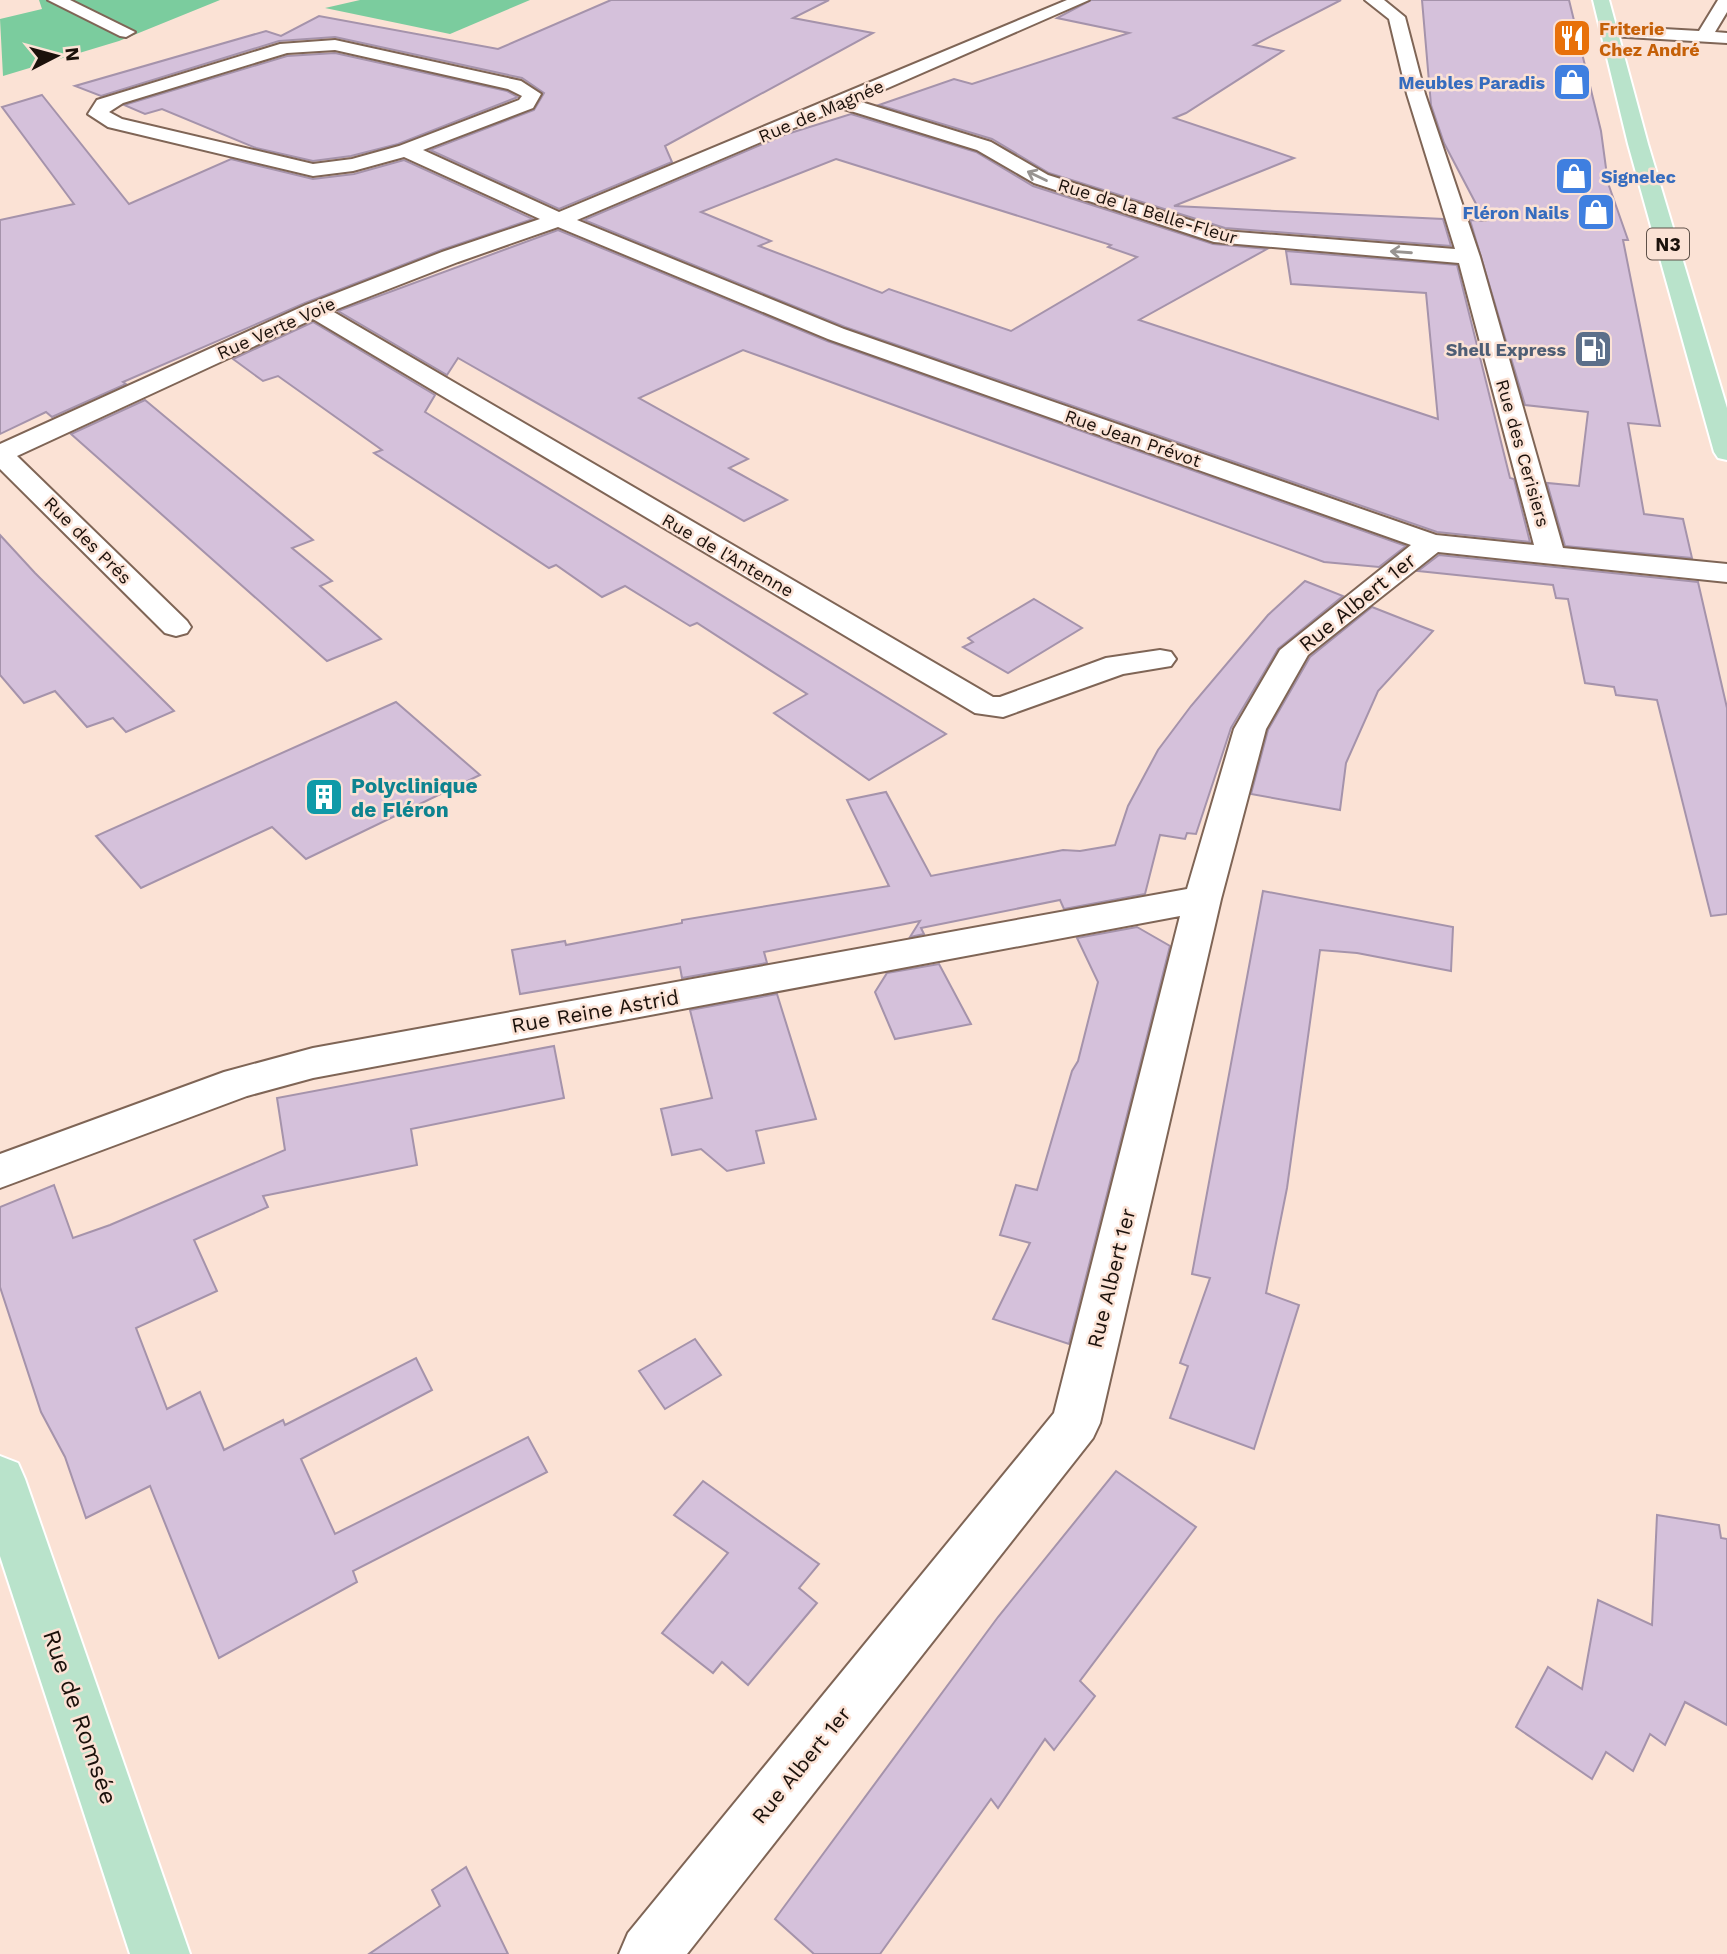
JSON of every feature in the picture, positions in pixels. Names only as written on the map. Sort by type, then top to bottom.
[{"type":"main road","name":"N3","points":[[1601,0],[1638,144],[1727,452]]},
{"type":"main road","name":"Rue de Romsée","points":[[0,1479],[160,1954]]},
{"type":"street","points":[[56,0],[126,32]]},
{"type":"street","name":"Rue de Magnée","points":[[559,220],[1081,0]]},
{"type":"street","name":"Rue des Cerisiers","points":[[1373,0],[1398,17],[1416,94],[1469,257],[1551,555]]},
{"type":"street","points":[[1705,35],[1726,0]]},
{"type":"street","points":[[1611,34],[1705,35],[1727,38]]},
{"type":"street","points":[[314,44],[335,45],[514,85],[532,94],[526,104],[406,150],[344,167],[313,170],[128,126],[104,119],[99,114],[104,104],[116,99],[286,48],[314,44]]},
{"type":"street","name":"Rue de la Belle-Fleur","points":[[842,102],[984,146],[1041,179],[1222,237],[1469,257]]},
{"type":"street","name":"Rue Jean Prévot","points":[[406,150],[559,220],[836,334],[1432,543],[1727,573]]},
{"type":"street","name":"Rue Verte Voie","points":[[0,454],[314,310],[438,262],[559,220]]},
{"type":"street","name":"Rue de l'Antenne","points":[[314,310],[986,706],[1003,707],[1117,665],[1160,659]]},
{"type":"street","name":"Rue des Prés","points":[[0,454],[176,626]]},
{"type":"street","name":"Rue Albert 1er","points":[[649,1954],[1076,1423],[1203,899],[1250,729],[1296,650],[1432,543]]},
{"type":"street","name":"Rue Reine Astrid","points":[[0,1171],[238,1083],[313,1063],[1203,899]]},
{"type":"green space","points":[[39,0],[220,0],[119,41],[3,76],[0,19],[42,9]]},
{"type":"green space","points":[[360,0],[530,0],[450,34],[325,8]]},
{"type":"building","points":[[611,0],[829,0],[793,18],[873,33],[665,146],[672,162],[559,209],[430,150],[534,110],[544,93],[522,78],[335,37],[279,41],[101,96],[75,86],[266,31],[281,36],[319,16],[498,49]]},
{"type":"building","points":[[1091,0],[1341,0],[1254,45],[1283,51],[1174,118],[1294,158],[1174,206],[1443,219],[1451,246],[1225,228],[1049,173],[992,139],[879,105],[954,79],[972,84],[1129,33],[1057,18]]},
{"type":"building","points":[[1422,0],[1569,0],[1601,131],[1608,183],[1628,240],[1623,240],[1660,426],[1628,423],[1644,514],[1683,519],[1692,558],[1565,546],[1547,483],[1579,486],[1588,412],[1525,405],[1470,220],[1485,221],[1444,143],[1431,105]]},
{"type":"building","points":[[335,53],[507,91],[518,97],[398,144],[351,156],[313,161],[256,148],[162,109],[145,114],[124,105],[287,56]]},
{"type":"building","points":[[42,95],[129,204],[231,159],[313,179],[354,174],[404,160],[533,219],[441,250],[305,303],[123,382],[126,384],[52,417],[46,412],[0,434],[0,220],[74,204],[2,107]]},
{"type":"building","points":[[851,114],[976,152],[1033,186],[1213,244],[1267,249],[1139,320],[1438,419],[1426,293],[1291,284],[1286,251],[1457,265],[1510,478],[1514,479],[1530,542],[1437,532],[845,327],[584,220],[784,135]],"holes":[[[836,159],[1111,245],[1108,247],[1137,257],[1011,331],[889,289],[882,293],[759,246],[771,241],[701,212]]]},
{"type":"building","points":[[558,230],[827,341],[1406,546],[1379,567],[1324,562],[743,350],[639,398],[748,459],[729,468],[787,500],[744,521],[458,358],[447,375],[338,311]]},
{"type":"building","points":[[313,322],[435,395],[425,412],[946,734],[869,780],[774,713],[807,694],[697,623],[690,626],[625,586],[602,597],[556,565],[549,568],[374,453],[382,450],[278,376],[263,381],[233,359]]},
{"type":"building","points":[[145,400],[313,540],[292,548],[332,581],[320,586],[381,639],[327,661],[71,434]]},
{"type":"building","points":[[0,535],[174,711],[126,732],[113,718],[87,727],[55,691],[24,703],[0,675]]},
{"type":"building","points":[[1439,555],[1698,582],[1727,708],[1727,914],[1711,916],[1657,700],[1616,695],[1614,687],[1585,683],[1568,599],[1556,598],[1553,585],[1418,571]]},
{"type":"building","points":[[1305,581],[1343,596],[1278,649],[1231,728],[1196,834],[1187,833],[1185,839],[1160,835],[1145,894],[1064,909],[1060,900],[921,928],[924,934],[910,937],[920,921],[764,952],[767,963],[682,978],[680,967],[520,994],[512,950],[565,941],[566,945],[682,923],[682,920],[889,886],[847,800],[886,792],[931,876],[1063,850],[1080,851],[1115,845],[1128,806],[1158,750],[1191,706],[1268,615]]},
{"type":"building","points":[[1034,599],[1082,628],[1008,673],[963,647],[973,642],[968,638]]},
{"type":"building","points":[[1372,607],[1433,631],[1378,691],[1346,763],[1340,810],[1251,794],[1268,730],[1310,657]]},
{"type":"building","name":"Polyclinique de Fléron","points":[[396,702],[480,775],[306,859],[272,827],[141,888],[96,836]]},
{"type":"building","points":[[1263,891],[1453,927],[1451,971],[1357,953],[1320,950],[1287,1188],[1266,1293],[1299,1305],[1254,1449],[1170,1418],[1188,1366],[1180,1363],[1210,1278],[1192,1274]]},
{"type":"building","points":[[1137,927],[1170,946],[1069,1344],[993,1319],[1030,1243],[1000,1235],[1016,1185],[1037,1190],[1072,1071],[1078,1061],[1098,982],[1077,938]]},
{"type":"building","points":[[939,964],[971,1024],[895,1039],[875,992],[887,973]]},
{"type":"building","points":[[777,994],[816,1119],[756,1131],[764,1163],[727,1171],[701,1149],[672,1155],[661,1109],[712,1098],[690,1010]]},
{"type":"building","points":[[554,1046],[564,1098],[411,1129],[417,1165],[263,1196],[268,1207],[194,1240],[217,1291],[136,1328],[167,1409],[200,1392],[224,1450],[283,1420],[285,1425],[416,1358],[432,1390],[301,1459],[335,1534],[528,1437],[547,1472],[353,1571],[357,1582],[219,1658],[150,1486],[86,1518],[65,1457],[41,1412],[0,1287],[0,1207],[54,1185],[73,1238],[110,1225],[285,1150],[277,1098]]},
{"type":"building","points":[[695,1339],[721,1375],[665,1409],[639,1371]]},
{"type":"building","points":[[1116,1471],[1196,1527],[1080,1681],[1095,1696],[1054,1750],[1045,1739],[998,1808],[991,1799],[880,1954],[814,1954],[775,1919],[998,1617]]},
{"type":"building","points":[[703,1481],[819,1564],[799,1588],[817,1603],[748,1685],[722,1662],[713,1673],[662,1633],[728,1553],[674,1515]]},
{"type":"building","points":[[1657,1515],[1719,1525],[1721,1538],[1727,1539],[1727,1725],[1685,1702],[1665,1745],[1650,1734],[1633,1771],[1606,1752],[1592,1779],[1516,1727],[1548,1667],[1582,1689],[1598,1600],[1652,1625]]},
{"type":"building","points":[[466,1867],[508,1954],[369,1954],[440,1906],[432,1890]]},
{"type":"place","name":"Friterie Chez André","points":[[1572,38]]},
{"type":"place","name":"Meubles Paradis","points":[[1572,82]]},
{"type":"place","name":"Signelec","points":[[1574,176]]},
{"type":"place","name":"Fléron Nails","points":[[1596,212]]},
{"type":"place","name":"Shell Express","points":[[1593,349]]},
{"type":"place","name":"Polyclinique de Fléron","points":[[324,797]]}]
